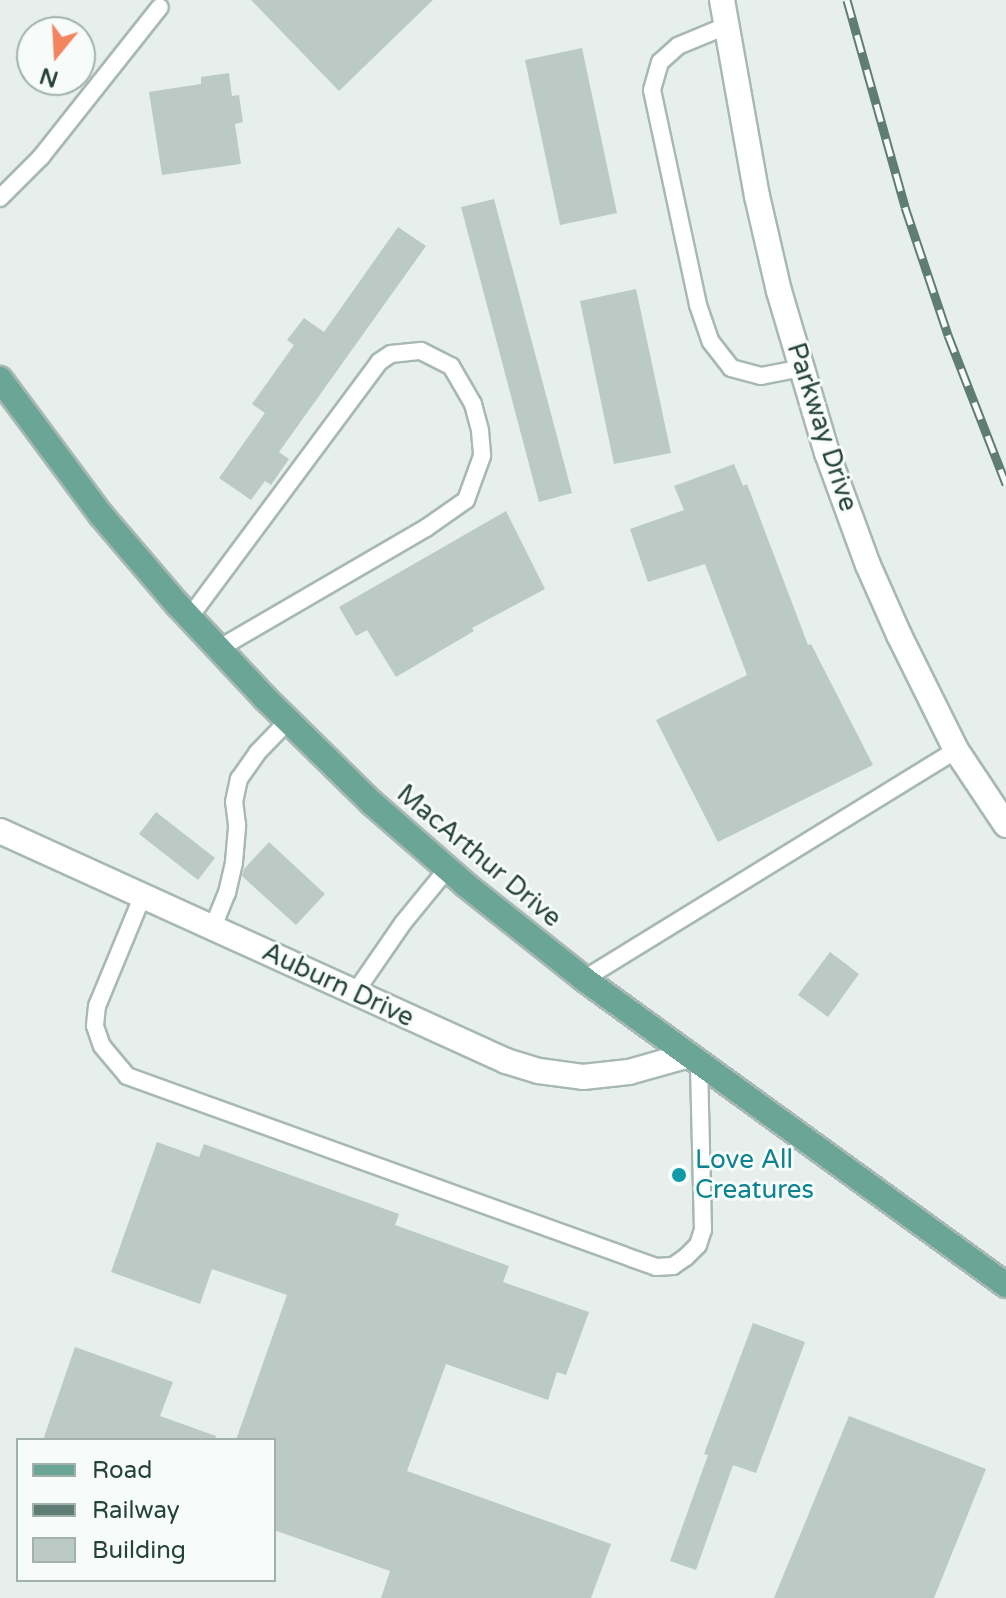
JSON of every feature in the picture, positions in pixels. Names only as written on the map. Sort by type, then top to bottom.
[{"type":"main road","name":"MacArthur Drive","points":[[0,379],[101,515],[189,618],[372,803],[584,979],[1006,1285]]},
{"type":"street","name":"Parkway Drive","points":[[722,0],[760,209],[827,453],[868,565],[956,750],[1006,825]]},
{"type":"street","name":"Auburn Drive","points":[[0,831],[506,1061],[539,1071],[598,1076],[694,1059]]},
{"type":"lane","points":[[0,198],[41,157],[160,7]]},
{"type":"lane","points":[[726,26],[678,46],[660,62],[652,90],[698,305],[711,342],[731,368],[761,376],[802,368]]},
{"type":"lane","points":[[189,618],[379,362],[407,350],[421,351],[451,366],[473,404],[480,431],[482,456],[466,500],[387,552],[218,649]]},
{"type":"lane","points":[[213,927],[227,893],[234,862],[237,825],[234,802],[239,779],[257,753],[288,721]]},
{"type":"lane","points":[[584,979],[956,750]]},
{"type":"lane","points":[[354,994],[403,923],[448,868]]},
{"type":"lane","points":[[143,895],[97,1006],[95,1026],[102,1046],[127,1076],[656,1267],[673,1266],[686,1257],[698,1245],[703,1230],[694,1059]]},
{"type":"building","points":[[251,0],[433,0],[339,91]]},
{"type":"building","points":[[582,48],[617,213],[560,225],[525,60]]},
{"type":"building","points":[[229,73],[232,96],[239,95],[243,122],[235,124],[241,164],[162,175],[149,92],[201,84],[201,77]]},
{"type":"building","points":[[494,199],[572,493],[539,502],[461,207]]},
{"type":"building","points":[[398,227],[426,246],[279,452],[289,459],[271,485],[265,481],[251,500],[219,478],[265,413],[252,404],[294,345],[287,340],[304,318],[324,332]]},
{"type":"building","points":[[636,289],[671,453],[614,464],[580,301]]},
{"type":"building","points":[[734,464],[743,486],[747,484],[808,645],[811,644],[873,765],[718,842],[656,720],[747,675],[705,564],[648,582],[630,529],[684,510],[674,486]]},
{"type":"building","points":[[506,511],[545,589],[472,628],[474,631],[396,677],[367,630],[356,636],[339,607]]},
{"type":"building","points":[[156,812],[215,858],[198,880],[139,834]]},
{"type":"building","points":[[269,842],[325,894],[296,925],[242,876],[244,869]]},
{"type":"building","points":[[830,952],[859,974],[828,1017],[798,995]]},
{"type":"building","points":[[157,1142],[199,1157],[204,1144],[399,1214],[395,1225],[509,1266],[503,1282],[589,1312],[566,1375],[557,1372],[548,1400],[446,1364],[407,1471],[611,1544],[591,1598],[381,1598],[390,1571],[276,1531],[276,1438],[237,1438],[287,1295],[212,1269],[200,1304],[111,1272]]},
{"type":"building","points":[[753,1323],[805,1342],[756,1473],[733,1465],[696,1570],[670,1561],[708,1455],[704,1454]]},
{"type":"building","points":[[75,1347],[173,1382],[160,1416],[216,1436],[216,1438],[44,1438]]},
{"type":"building","points":[[849,1416],[986,1469],[934,1598],[774,1598]]},
{"type":"railway","points":[[847,0],[905,207],[948,335],[1006,484]]},
{"type":"place","name":"Love All Creatures","points":[[679,1175]]}]
